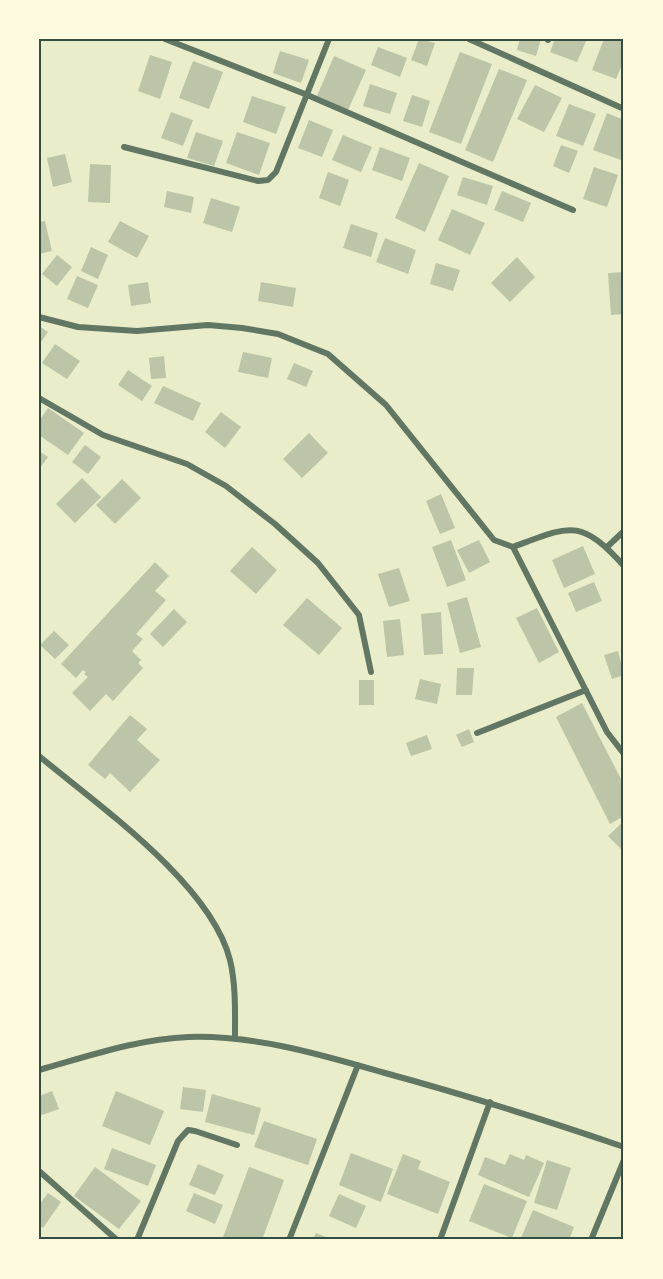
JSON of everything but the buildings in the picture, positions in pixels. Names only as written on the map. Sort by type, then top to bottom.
[{"type":"street","points":[[165,39],[305,94],[573,210]]},
{"type":"street","points":[[124,147],[258,181],[268,180],[276,172],[328,39]]},
{"type":"street","points":[[470,39],[624,109]]},
{"type":"street","points":[[39,317],[78,327],[137,330],[208,325],[242,328],[278,334],[328,354],[386,405],[494,540],[501,545],[513,548],[560,529],[575,528],[607,547],[624,566]]},
{"type":"street","points":[[39,398],[103,435],[187,464],[226,486],[275,524],[318,563],[358,615],[371,672]]},
{"type":"street","points":[[607,547],[624,531]]},
{"type":"street","points":[[513,548],[607,732],[624,754]]},
{"type":"street","points":[[477,733],[586,690]]},
{"type":"street","points":[[39,756],[141,840],[183,882],[214,923],[230,960],[236,1002],[235,1038]]},
{"type":"street","points":[[39,1070],[136,1042],[189,1037],[235,1038],[358,1065],[490,1102],[624,1147]]},
{"type":"street","points":[[289,1240],[358,1065]]},
{"type":"street","points":[[440,1240],[490,1102]]},
{"type":"street","points":[[137,1240],[178,1141],[188,1130],[237,1145]]},
{"type":"street","points":[[591,1240],[624,1160]]},
{"type":"street","points":[[39,1171],[117,1240]]}]
